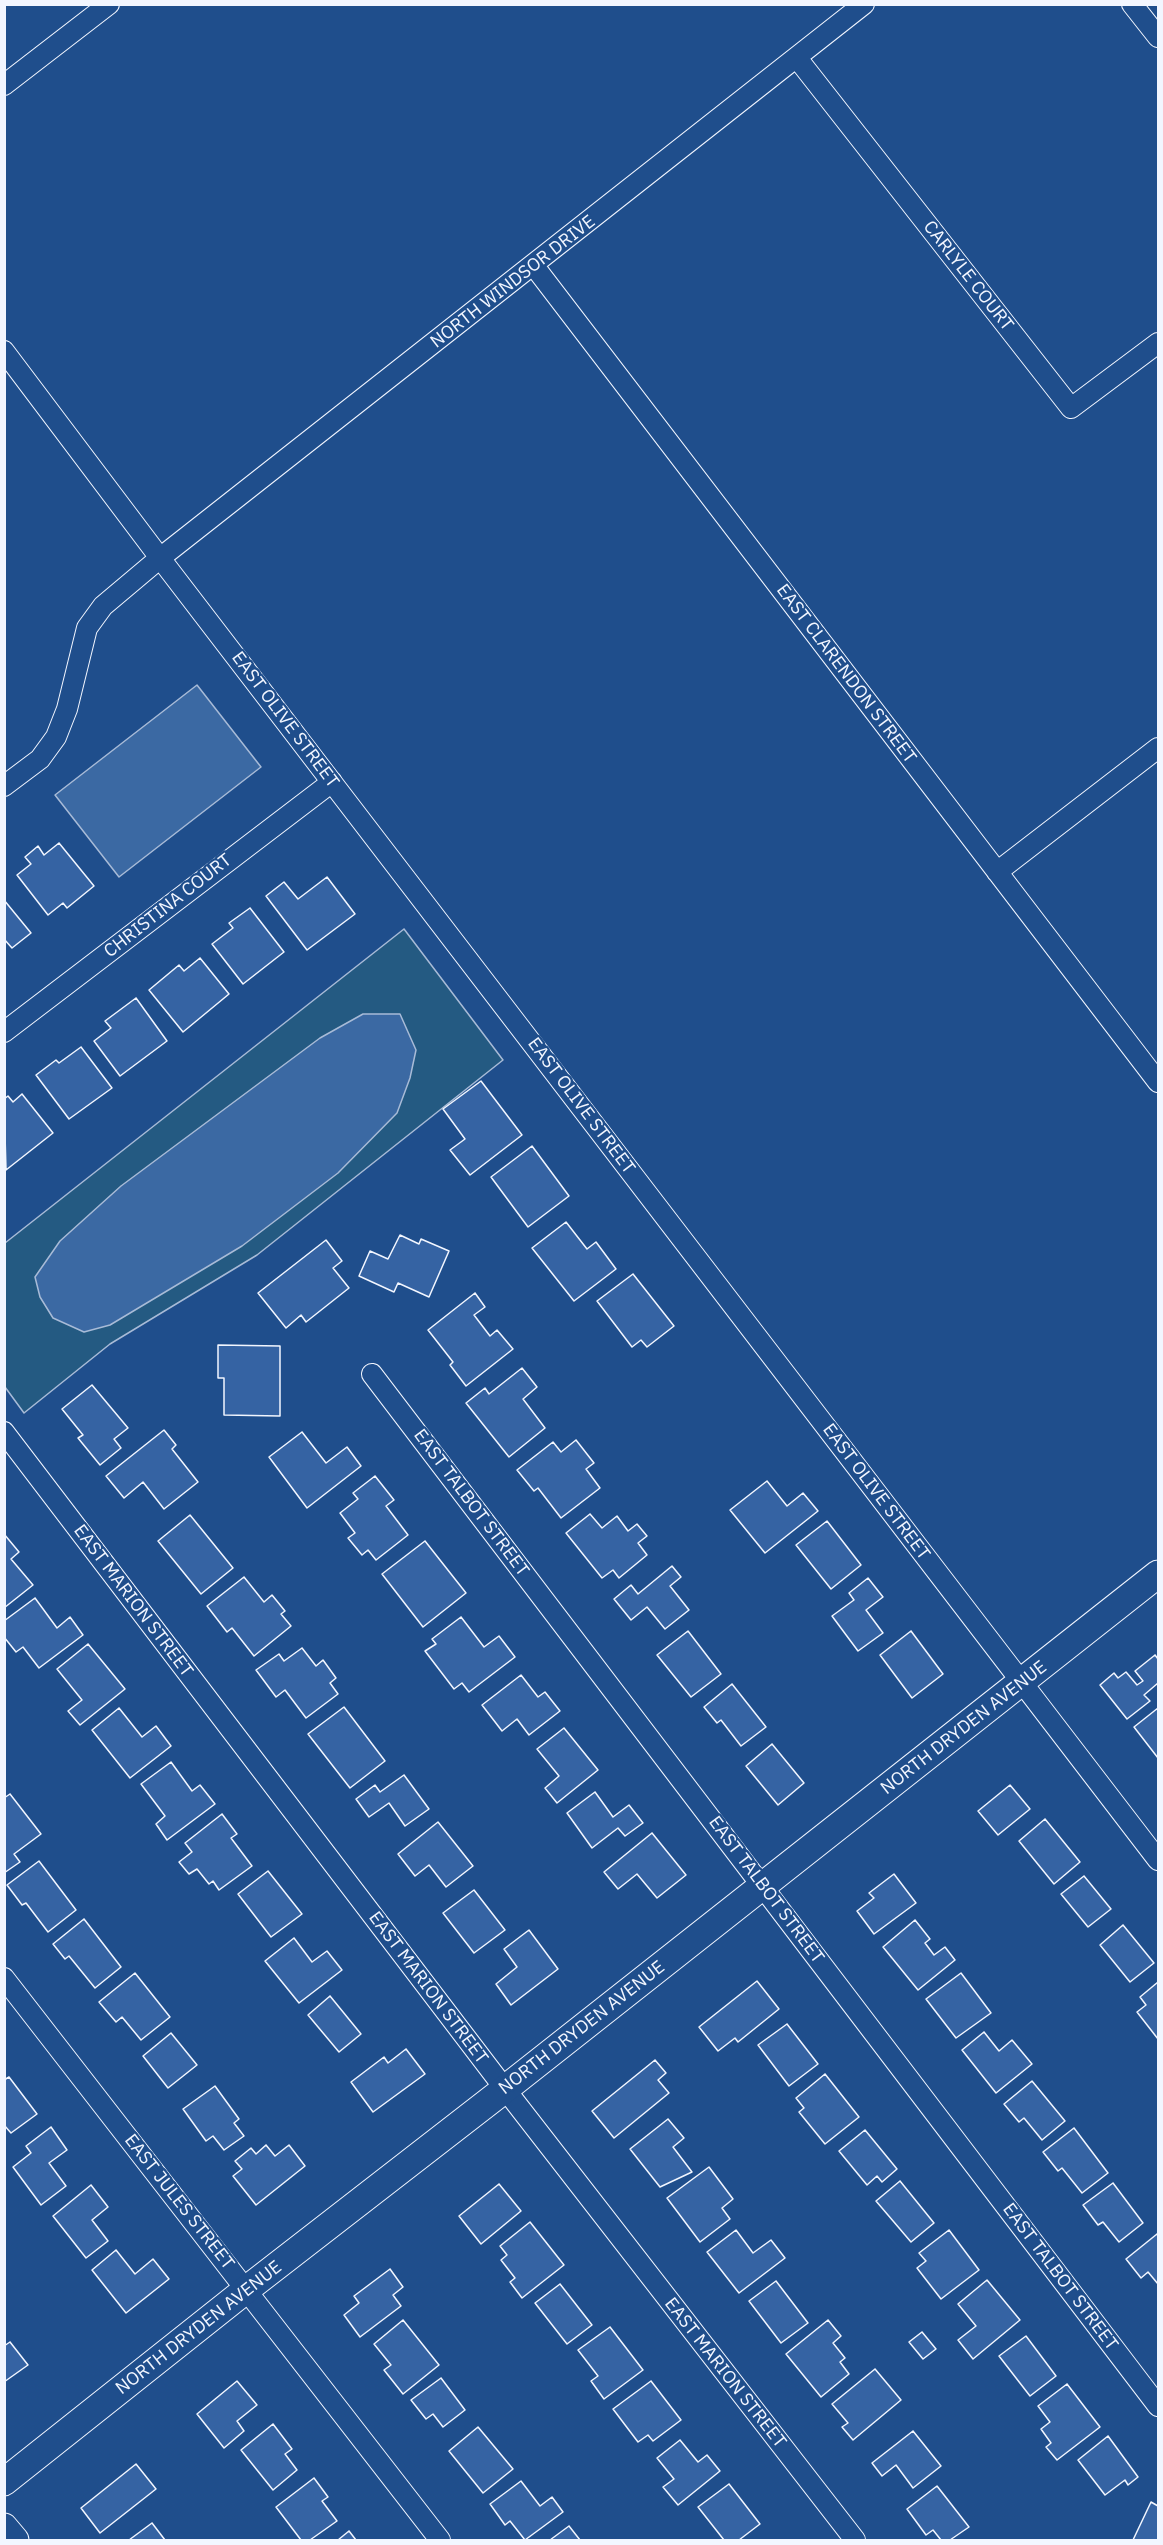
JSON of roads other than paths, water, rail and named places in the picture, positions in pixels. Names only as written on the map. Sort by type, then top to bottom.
[{"type":"street","points":[[4,85],[109,4]]},
{"type":"street","name":"NORTH WINDSOR DRIVE","points":[[4,786],[40,759],[56,737],[66,709],[87,628],[103,606],[160,558],[534,266],[864,4]]},
{"type":"street","points":[[1132,4],[1158,38]]},
{"type":"street","name":"CARLYLE COURT","points":[[797,58],[1071,408],[1158,343]]},
{"type":"street","name":"EAST CLARENDON STREET","points":[[534,266],[1158,1082]]},
{"type":"street","name":"EAST OLIVE STREET","points":[[4,351],[160,558],[1158,1860]]},
{"type":"street","points":[[997,872],[1158,748]]},
{"type":"street","name":"CHRISTINA COURT","points":[[4,1032],[332,782]]},
{"type":"street","name":"EAST TALBOT STREET","points":[[372,1374],[1158,2406]]},
{"type":"street","name":"EAST MARION STREET","points":[[4,1432],[505,2089],[855,2541]]},
{"type":"street","name":"NORTH DRYDEN AVENUE","points":[[4,2482],[1158,1574]]},
{"type":"street","name":"EAST JULES STREET","points":[[4,1977],[440,2541]]},
{"type":"street","points":[[4,2527],[15,2541]]}]
